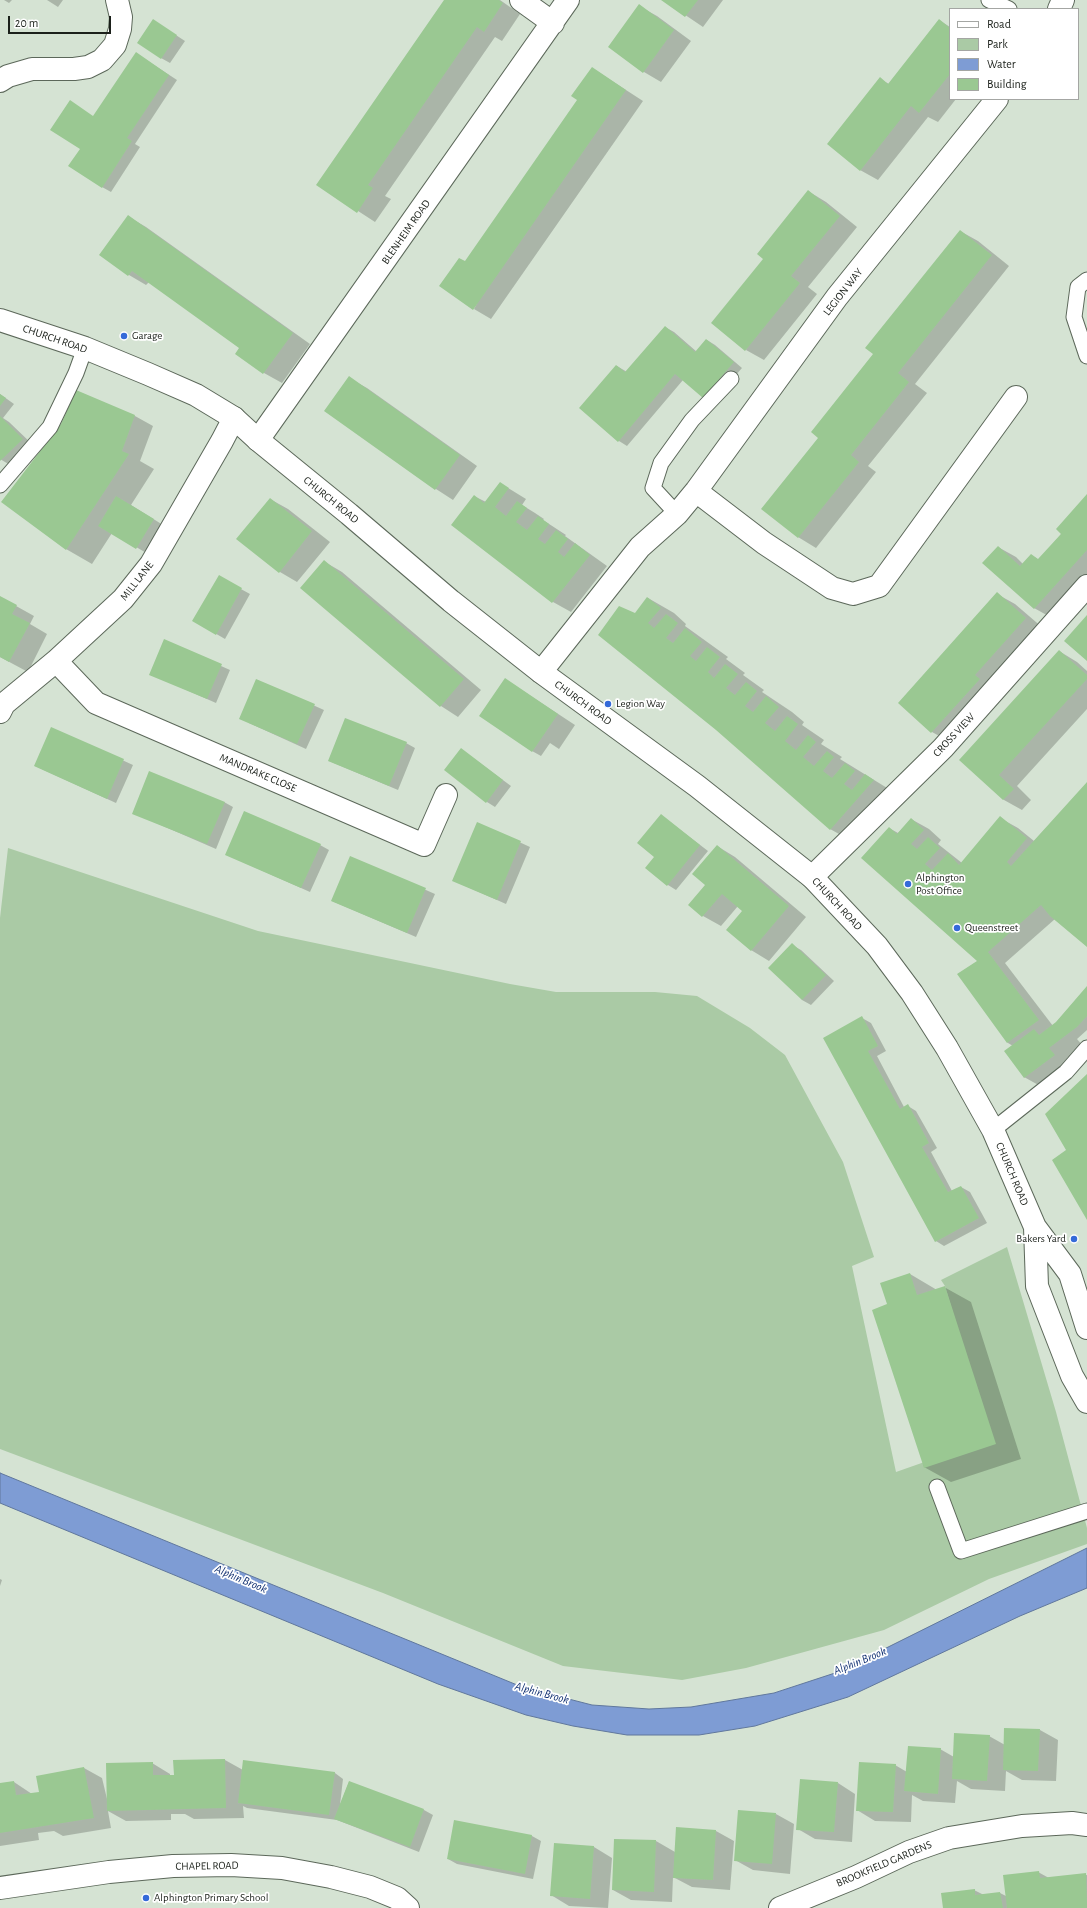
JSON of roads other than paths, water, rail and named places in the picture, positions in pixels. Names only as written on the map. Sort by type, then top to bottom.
[{"type":"street","points":[[0,81],[8,76],[32,69],[81,68],[88,67],[102,60],[115,46],[120,29],[121,18],[117,0]]},
{"type":"street","points":[[521,0],[553,23]]},
{"type":"street","name":"BLENHEIM ROAD","points":[[258,440],[568,0]]},
{"type":"street","name":"LEGION WAY","points":[[541,672],[640,547],[677,514],[696,491],[838,297],[996,100]]},
{"type":"street","name":"CHURCH ROAD","points":[[0,320],[85,348],[196,395],[234,418],[258,440],[349,514],[451,601],[541,672],[697,786],[812,877],[877,946],[912,993],[947,1048],[993,1130],[1035,1227],[1070,1274],[1087,1328]]},
{"type":"street","points":[[696,491],[764,543],[832,588],[853,594],[879,586],[1016,397]]},
{"type":"street","name":"MILL LANE","points":[[1,706],[56,661],[123,599],[151,564],[234,418]]},
{"type":"street","name":"CROSS VIEW","points":[[812,877],[943,748],[1087,586]]},
{"type":"street","name":"MANDRAKE CLOSE","points":[[56,661],[96,703],[424,845],[446,795]]},
{"type":"street","name":"CHURCH ROAD","points":[[1035,1227],[1037,1286],[1072,1376],[1087,1402]]},
{"type":"street","name":"BROOKFIELD GARDENS","points":[[780,1908],[909,1852],[948,1838],[1022,1826],[1072,1823],[1087,1824]]},
{"type":"street","name":"CHAPEL ROAD","points":[[0,1888],[110,1872],[173,1866],[231,1865],[282,1868],[350,1882],[370,1887],[397,1898],[408,1908]]},
{"type":"lane","points":[[989,0],[1007,8]]},
{"type":"lane","points":[[1087,280],[1078,287],[1074,317],[1087,356]]},
{"type":"lane","points":[[0,485],[50,427],[76,373],[85,348]]},
{"type":"lane","points":[[677,514],[654,488],[661,463],[692,420],[731,379]]},
{"type":"lane","points":[[993,1130],[1066,1072],[1087,1048]]},
{"type":"lane","points":[[937,1487],[961,1551],[1087,1511]]},
{"type":"water","name":"Alphin Brook","points":[[0,1473],[522,1687],[592,1705],[649,1709],[691,1707],[774,1693],[838,1672],[1087,1548],[1087,1588],[1020,1616],[848,1697],[755,1726],[699,1735],[627,1735],[573,1726],[526,1715],[438,1684],[0,1503]]},
{"type":"place","name":"Garage","points":[[124,336]]},
{"type":"place","name":"Legion Way","points":[[608,704]]},
{"type":"place","name":"Alphington Post Office","points":[[908,884]]},
{"type":"place","name":"Queenstreet","points":[[957,928]]},
{"type":"place","name":"Bakers Yard","points":[[1074,1239]]},
{"type":"place","name":"Alphington Primary School","points":[[146,1898]]}]
